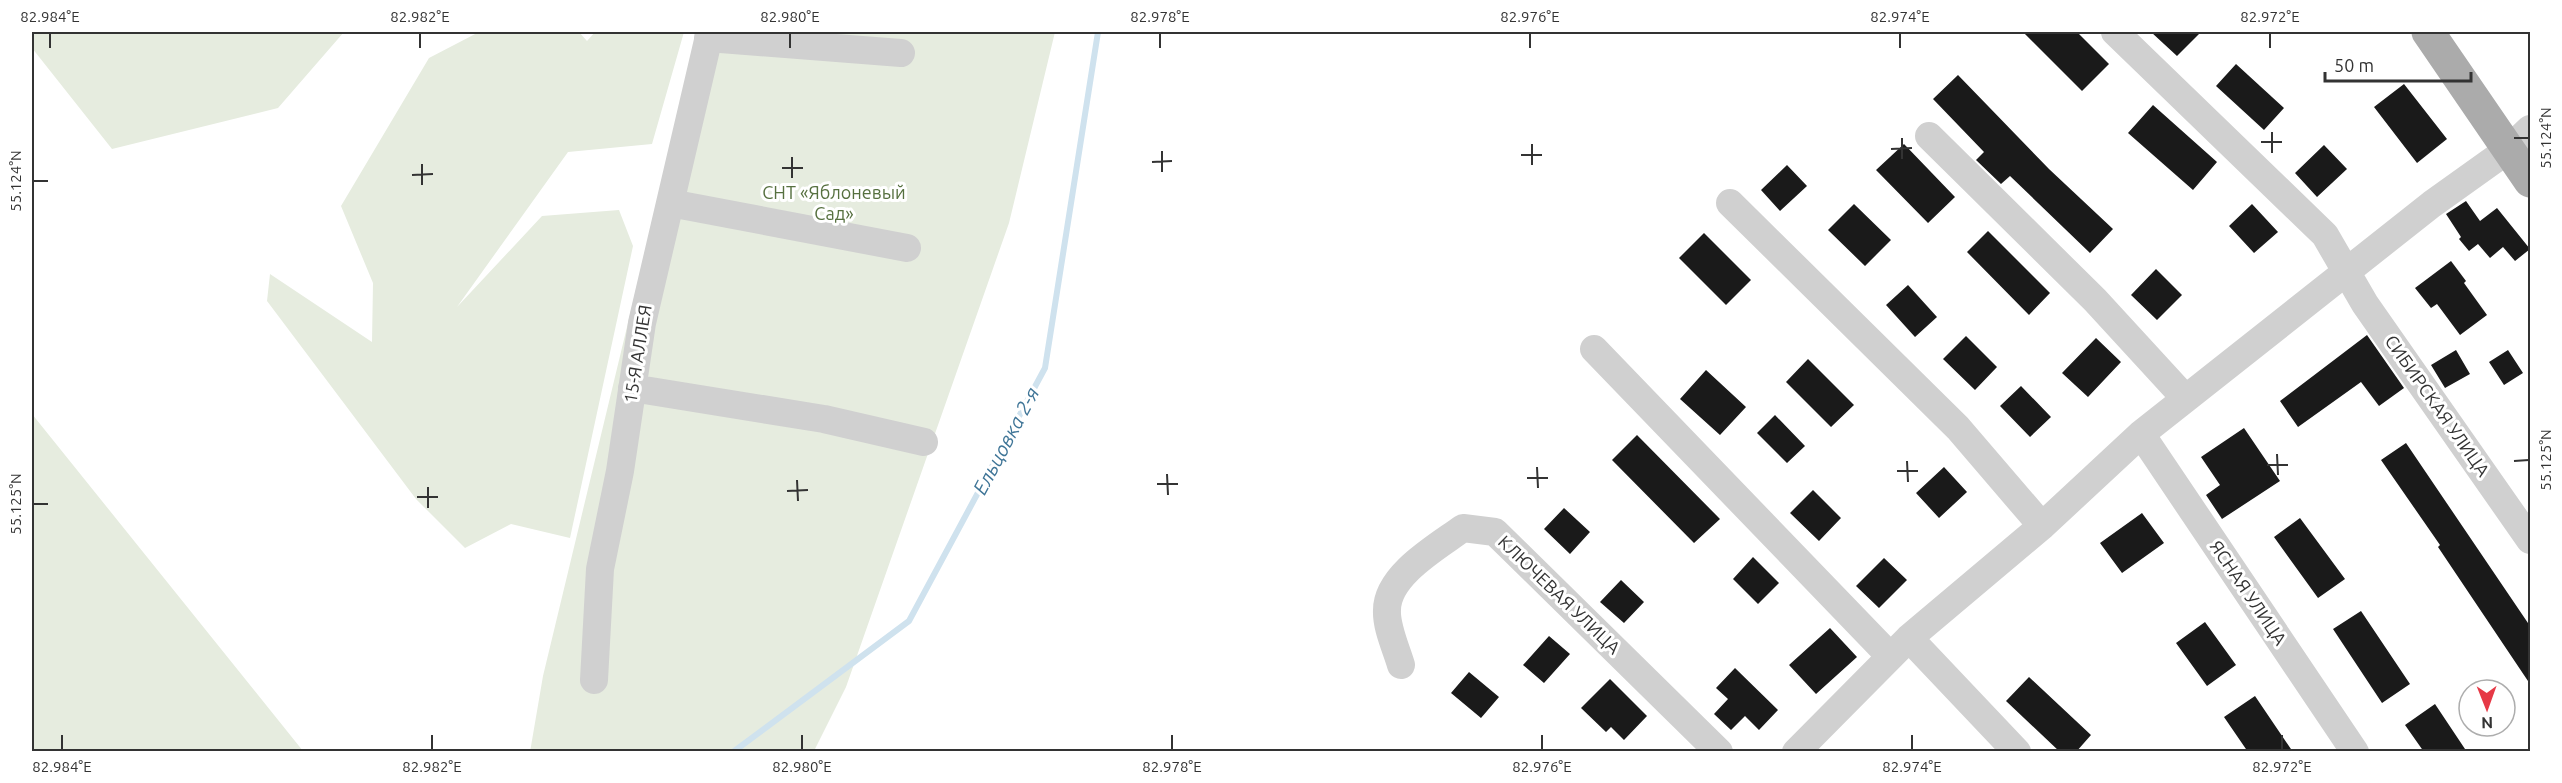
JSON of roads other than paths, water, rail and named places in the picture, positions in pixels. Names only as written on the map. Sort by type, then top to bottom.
[{"type":"main road","points":[[2428,32],[2520,139],[2530,181]]},
{"type":"street","name":"СИБИРСКАЯ УЛИЦА","points":[[2115,32],[2325,235],[2365,304],[2530,540]]},
{"type":"street","points":[[709,35],[902,53]]},
{"type":"street","name":"15-Я АЛЛЕЯ","points":[[594,680],[600,569],[620,471],[642,323],[709,35]]},
{"type":"street","points":[[1929,136],[2095,300],[2185,398]]},
{"type":"street","points":[[1796,752],[1900,647],[2042,526],[2141,434],[2432,204],[2520,139]]},
{"type":"street","points":[[670,203],[907,248]]},
{"type":"street","points":[[1730,203],[1958,428],[2042,526]]},
{"type":"street","points":[[1594,349],[1900,647],[2017,752]]},
{"type":"street","points":[[632,388],[824,418],[924,442]]},
{"type":"street","name":"ЯСНАЯ УЛИЦА","points":[[2141,434],[2355,752]]},
{"type":"street","name":"КЛЮЧЕВАЯ УЛИЦА","points":[[1401,664],[1386,613],[1388,597],[1413,563],[1463,528],[1495,532],[1719,752]]},
{"type":"waterway","name":"Ельцовка 2-я","points":[[733,752],[909,621],[1045,368],[1098,32]]},
{"type":"park label","name":"СНТ «Яблоневый Сад»","points":[[834,203]]}]
